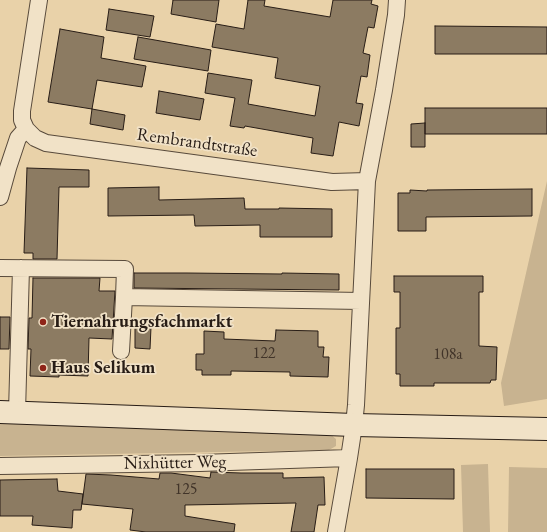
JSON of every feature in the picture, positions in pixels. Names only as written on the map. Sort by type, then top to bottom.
[{"type":"main road","points":[[9,412],[354,425],[547,429]]},
{"type":"street","points":[[0,197],[18,138],[26,129],[22,120],[22,110],[39,0]]},
{"type":"street","points":[[336,532],[354,425],[362,301],[367,181],[384,90],[397,0]]},
{"type":"street","name":"Rembrandtstraße","points":[[26,129],[35,138],[46,143],[332,182],[367,181]]},
{"type":"street","points":[[0,268],[125,269],[121,351]]},
{"type":"street","points":[[9,412],[21,268]]},
{"type":"street","points":[[124,297],[362,301]]},
{"type":"street","name":"Nixhütter Weg","points":[[0,466],[200,463],[349,458]]},
{"type":"shaded area","points":[[547,181],[547,399],[504,406],[501,383]]},
{"type":"shaded area","points":[[0,422],[330,434],[336,439],[336,446],[329,450],[0,456]]},
{"type":"shaded area","points":[[488,464],[490,532],[463,532],[461,465]]},
{"type":"shaded area","points":[[509,467],[547,468],[547,532],[508,532]]},
{"type":"building","points":[[173,0],[219,0],[216,22],[171,14]]},
{"type":"building","points":[[248,0],[265,0],[264,6],[330,17],[333,0],[372,0],[371,4],[378,6],[374,28],[368,27],[363,53],[370,55],[367,77],[361,76],[356,103],[363,104],[359,126],[339,122],[333,156],[311,153],[313,138],[245,126],[244,128],[230,126],[235,98],[205,93],[208,73],[252,80],[248,104],[315,116],[320,86],[275,78],[278,58],[212,47],[216,24],[244,29]]},
{"type":"building","points":[[109,9],[154,16],[150,37],[106,30]]},
{"type":"building","points":[[435,26],[547,27],[547,54],[435,54]]},
{"type":"building","points":[[60,29],[104,37],[101,58],[146,66],[142,87],[97,80],[92,109],[48,102]]},
{"type":"building","points":[[138,37],[211,50],[208,71],[134,59]]},
{"type":"building","points":[[159,91],[204,99],[200,120],[156,113]]},
{"type":"building","points":[[425,108],[547,108],[547,134],[425,134]]},
{"type":"building","points":[[92,109],[125,115],[123,130],[90,124]]},
{"type":"building","points":[[425,123],[425,147],[411,147],[411,124]]},
{"type":"building","points":[[27,168],[89,170],[89,187],[59,187],[57,259],[33,259],[33,253],[24,253]]},
{"type":"building","points":[[159,187],[159,200],[244,198],[245,209],[332,209],[332,237],[260,237],[260,225],[195,226],[194,215],[108,216],[108,188]]},
{"type":"building","points":[[532,189],[532,216],[426,217],[426,231],[398,231],[398,193],[410,193],[410,190]]},
{"type":"building","points":[[134,273],[339,274],[339,290],[134,288]]},
{"type":"building","points":[[394,276],[483,276],[483,292],[479,292],[479,346],[497,347],[496,380],[491,380],[490,383],[434,383],[434,386],[400,386],[400,374],[396,374],[396,328],[400,328],[400,292],[394,292]]},
{"type":"building","points":[[33,278],[100,278],[99,291],[115,291],[112,339],[89,338],[88,376],[30,376],[31,349],[28,349],[29,318],[32,318]]},
{"type":"building","points":[[0,317],[10,317],[9,349],[0,349]]},
{"type":"building","points":[[135,327],[151,327],[150,349],[135,348]]},
{"type":"building","points":[[276,330],[318,331],[318,347],[324,347],[323,357],[329,357],[328,377],[290,376],[290,372],[231,371],[231,375],[202,375],[202,370],[196,370],[196,354],[204,354],[204,331],[224,332],[224,339],[275,341]]},
{"type":"building","points":[[366,469],[454,469],[454,499],[366,498]]},
{"type":"building","points":[[211,472],[283,473],[283,478],[324,477],[325,505],[318,505],[314,532],[291,532],[296,503],[185,505],[185,516],[235,524],[234,532],[146,532],[130,530],[133,509],[82,504],[86,474],[159,479],[160,473],[210,478]]},
{"type":"building","points":[[57,479],[58,491],[83,494],[81,510],[73,510],[72,528],[32,525],[33,516],[0,516],[0,480]]},
{"type":"place","name":"Tiernahrungsfachmarkt","points":[[43,322]]},
{"type":"place","name":"Haus Selikum","points":[[43,368]]}]
